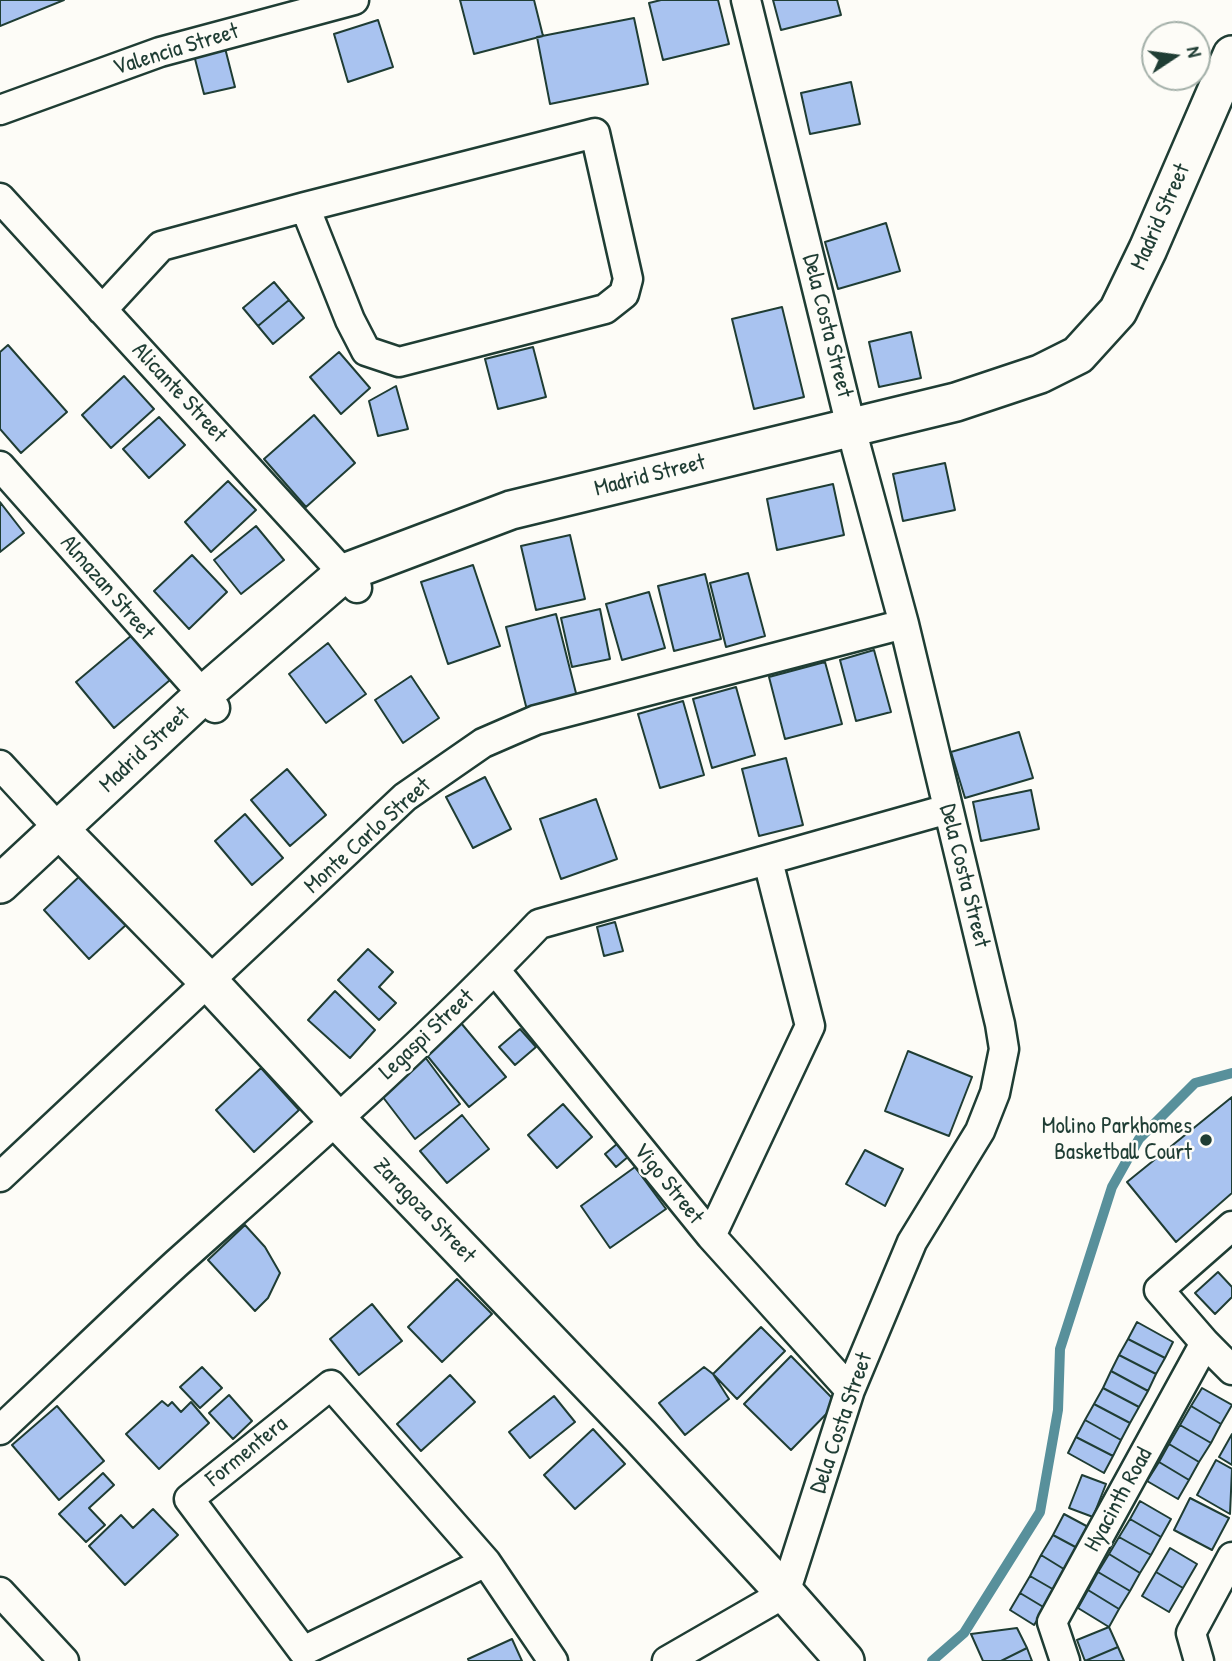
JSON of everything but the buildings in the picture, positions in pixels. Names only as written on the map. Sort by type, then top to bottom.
[{"type":"street","name":"Valencia Street","points":[[0,110],[160,52],[312,5],[354,0]]},
{"type":"street","name":"Dela Costa Street","points":[[746,0],[854,437],[904,624],[1004,1049],[995,1093],[980,1131],[912,1242],[850,1390],[785,1593]]},
{"type":"street","name":"Madrid Street","points":[[0,910],[66,837],[209,702],[350,581],[526,524],[854,437],[1040,374],[1078,355],[1118,311],[1148,249],[1232,55]]},
{"type":"street","name":"Madrid Street","points":[[854,437],[961,422],[1047,394],[1105,358],[1135,321],[1232,103]]},
{"type":"street","points":[[102,310],[161,246],[305,207],[595,133],[628,279],[624,294],[606,309],[399,362],[366,351],[350,320],[305,207]]},
{"type":"street","name":"Alicante Street","points":[[0,198],[350,581]]},
{"type":"street","name":"Almazan Street","points":[[0,466],[209,702]]},
{"type":"street","name":"Monte Carlo Street","points":[[0,1177],[405,797],[483,743],[536,720],[904,624]]},
{"type":"street","name":"Zaragoza Street","points":[[0,765],[631,1426],[845,1661]]},
{"type":"street","name":"Legaspi Street","points":[[0,1430],[174,1266],[337,1120],[495,970],[539,924],[948,809]]},
{"type":"street","name":"Madrid Street","points":[[0,884],[66,837]]},
{"type":"street","points":[[711,1236],[810,1026],[768,861]]},
{"type":"street","name":"Vigo Street","points":[[495,970],[711,1236],[850,1390]]},
{"type":"street","points":[[1232,1226],[1159,1290],[1232,1370]]},
{"type":"street","name":"Hyacinth Road","points":[[1065,1661],[1052,1622],[1205,1343]]},
{"type":"street","name":"Formentera","points":[[486,1562],[303,1651],[189,1499],[331,1385],[486,1562],[553,1661]]},
{"type":"street","points":[[1199,1661],[1191,1633],[1232,1557]]},
{"type":"street","points":[[0,1592],[64,1661]]},
{"type":"street","points":[[667,1661],[785,1593]]},
{"type":"waterway","points":[[932,1661],[964,1633],[1040,1512],[1058,1410],[1060,1349],[1112,1187],[1139,1139],[1195,1083],[1232,1073]]},
{"type":"place","name":"Molino Parkhomes Basketball Court","points":[[1206,1140]]}]
